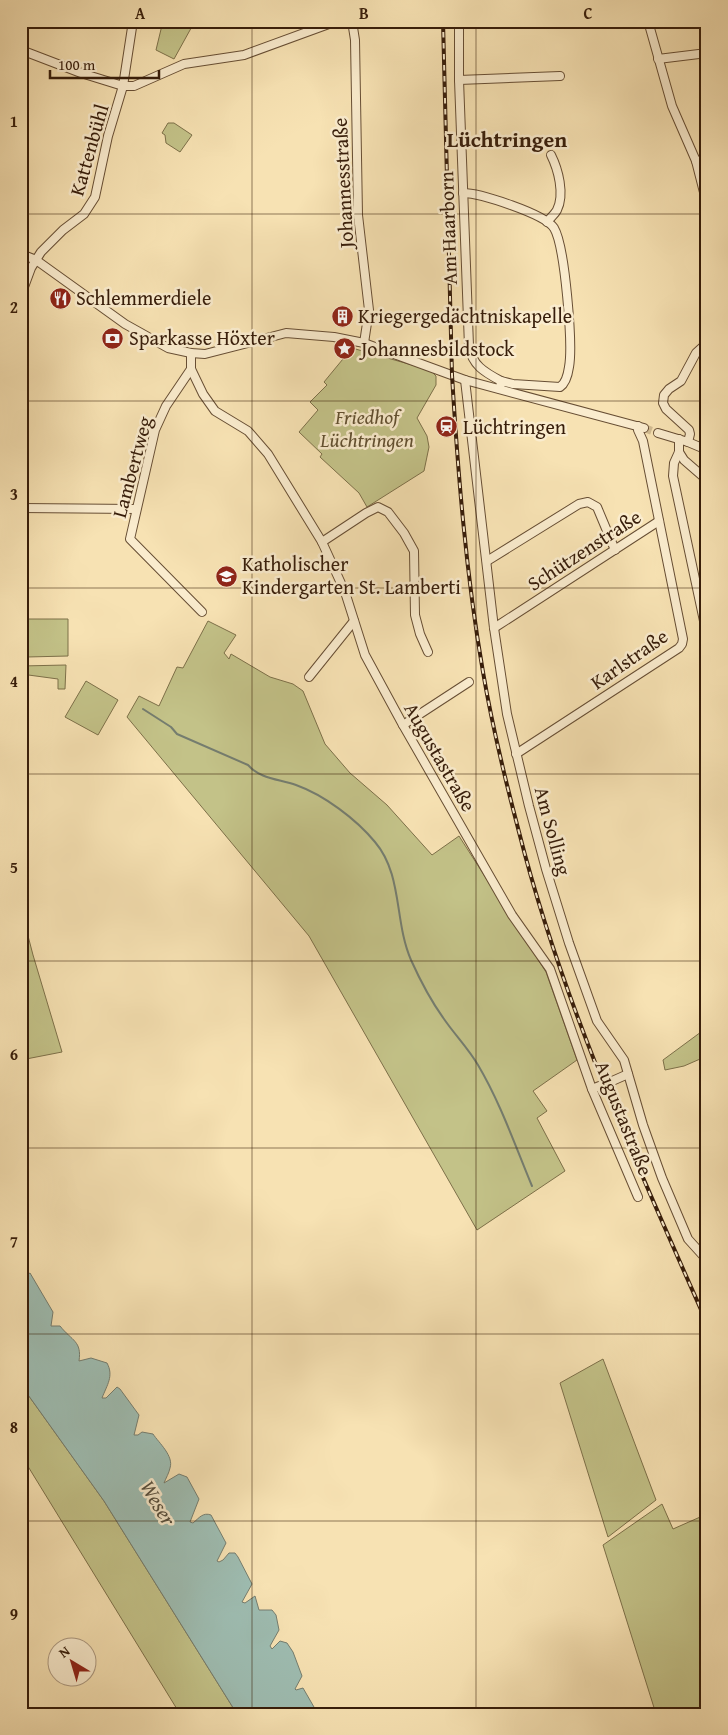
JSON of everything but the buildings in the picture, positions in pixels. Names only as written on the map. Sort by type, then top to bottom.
[{"type":"street","name":"Kattenbühl","points":[[21,294],[36,260],[55,237],[84,214],[92,203],[108,136],[124,86],[133,21]]},
{"type":"street","points":[[21,50],[81,73],[124,86],[134,86],[184,64],[244,55],[337,21]]},
{"type":"street","name":"Johannesstraße","points":[[352,21],[355,40],[358,215],[370,310],[364,343]]},
{"type":"street","name":"Am Haarborn","points":[[459,21],[459,80],[469,346],[471,356],[480,368],[501,385]]},
{"type":"street","points":[[648,21],[672,106],[696,160],[707,204]]},
{"type":"street","points":[[658,59],[707,54]]},
{"type":"street","points":[[459,80],[560,76]]},
{"type":"street","points":[[546,222],[557,211],[560,201],[557,166],[552,155]]},
{"type":"street","points":[[696,160],[707,160]]},
{"type":"street","points":[[21,254],[36,260],[126,324],[168,348],[205,354],[286,333],[322,335],[364,343],[465,380],[501,385],[560,387],[566,379],[570,357],[566,292],[559,240],[554,228],[527,212],[492,198],[476,193],[463,193]]},
{"type":"street","points":[[688,442],[689,430],[666,409],[663,403],[664,396],[669,389],[681,381],[696,353],[707,344]]},
{"type":"street","name":"Augustastraße","points":[[191,353],[191,369],[203,394],[215,411],[248,431],[268,454],[322,542],[345,592],[365,655],[512,915],[550,969],[592,1088],[638,1197]]},
{"type":"street","name":"Lambertweg","points":[[191,369],[166,406],[155,430],[130,539],[202,612]]},
{"type":"street","name":"Am Solling","points":[[465,380],[494,628],[507,714],[546,869],[569,943],[597,1021],[624,1060],[642,1124],[688,1239],[707,1260]]},
{"type":"street","name":"Schützenstraße","points":[[494,628],[659,521],[643,441],[638,430],[641,427],[501,385]]},
{"type":"street","points":[[658,432],[707,450]]},
{"type":"street","points":[[679,439],[679,452],[674,463],[673,476],[707,635]]},
{"type":"street","points":[[679,452],[684,460],[707,480]]},
{"type":"street","points":[[487,561],[579,504],[588,502],[597,507],[616,550]]},
{"type":"street","points":[[322,542],[378,507],[388,512],[404,533],[414,551],[415,615],[420,634],[428,652]]},
{"type":"street","points":[[21,508],[136,508]]},
{"type":"street","name":"Karlstraße","points":[[516,754],[679,648],[682,644],[683,639],[659,521]]},
{"type":"street","points":[[309,677],[354,621]]},
{"type":"street","points":[[403,725],[469,682]]},
{"type":"street","points":[[610,1082],[628,1074]]},
{"type":"street","points":[[592,1088],[602,1085]]},
{"type":"green space","points":[[163,21],[195,21],[174,59],[156,50]]},
{"type":"green space","points":[[168,123],[174,123],[192,135],[180,152],[166,143],[165,135],[162,133]]},
{"type":"green space","name":"Friedhof Lüchtringen","points":[[352,348],[430,370],[436,376],[436,385],[417,418],[427,436],[429,447],[424,471],[367,507],[359,493],[320,457],[322,454],[299,432],[318,410],[310,402],[327,385],[324,382]]},
{"type":"green space","points":[[27,619],[68,619],[68,656],[27,657]]},
{"type":"green space","points":[[208,621],[236,635],[224,653],[229,659],[231,654],[270,677],[293,684],[303,691],[325,744],[350,773],[387,805],[432,855],[459,836],[546,972],[577,1060],[533,1091],[547,1111],[537,1118],[565,1171],[477,1230],[309,936],[127,717],[139,696],[159,706],[177,667],[183,668]]},
{"type":"green space","points":[[66,665],[65,689],[58,689],[58,679],[21,674],[21,666]]},
{"type":"green space","points":[[86,681],[118,700],[98,735],[65,717]]},
{"type":"green space","points":[[21,909],[62,1052],[21,1060]]},
{"type":"green space","points":[[707,1031],[707,1056],[684,1066],[665,1070],[663,1060],[701,1032]]},
{"type":"green space","points":[[603,1359],[656,1500],[608,1537],[560,1383]]},
{"type":"green space","points":[[21,1385],[104,1501],[237,1714],[180,1714],[21,1455]]},
{"type":"green space","points":[[662,1504],[673,1529],[707,1514],[707,1714],[656,1714],[603,1545]]},
{"type":"water","name":"Weser","points":[[30,1273],[53,1312],[51,1326],[60,1326],[75,1342],[79,1349],[79,1361],[91,1358],[107,1363],[110,1376],[102,1398],[106,1398],[117,1387],[120,1389],[139,1415],[134,1435],[142,1432],[153,1434],[165,1450],[171,1463],[164,1483],[179,1474],[187,1477],[199,1499],[190,1522],[193,1523],[203,1515],[211,1515],[226,1543],[217,1561],[223,1560],[229,1553],[235,1553],[238,1557],[252,1584],[242,1602],[245,1603],[255,1596],[259,1610],[272,1610],[276,1615],[279,1630],[270,1646],[272,1649],[280,1641],[287,1643],[293,1652],[302,1676],[295,1689],[303,1688],[318,1714],[237,1714],[104,1501],[21,1385],[21,1278]]},
{"type":"waterway","points":[[143,709],[171,727],[177,734],[248,765],[264,776],[307,789],[328,801],[349,816],[375,842],[384,855],[390,869],[402,930],[411,960],[435,1005],[466,1047],[486,1079],[507,1124],[532,1186]]},
{"type":"tunnel","points":[[644,428],[658,433]]},
{"type":"railway","points":[[443,21],[454,412],[467,561],[490,712],[519,832],[537,895],[579,1020],[628,1142],[707,1323]]},
{"type":"place","name":"Schlemmerdiele","points":[[60,298]]},
{"type":"place","name":"Kriegergedächtniskapelle","points":[[342,316]]},
{"type":"place","name":"Sparkasse Höxter","points":[[113,338]]},
{"type":"place","name":"Johannesbildstock","points":[[345,349]]},
{"type":"place","name":"Lüchtringen","points":[[447,427]]},
{"type":"place","name":"Katholischer Kindergarten St. Lamberti","points":[[226,576]]},
{"type":"district","name":"Lüchtringen","points":[[507,139]]}]
